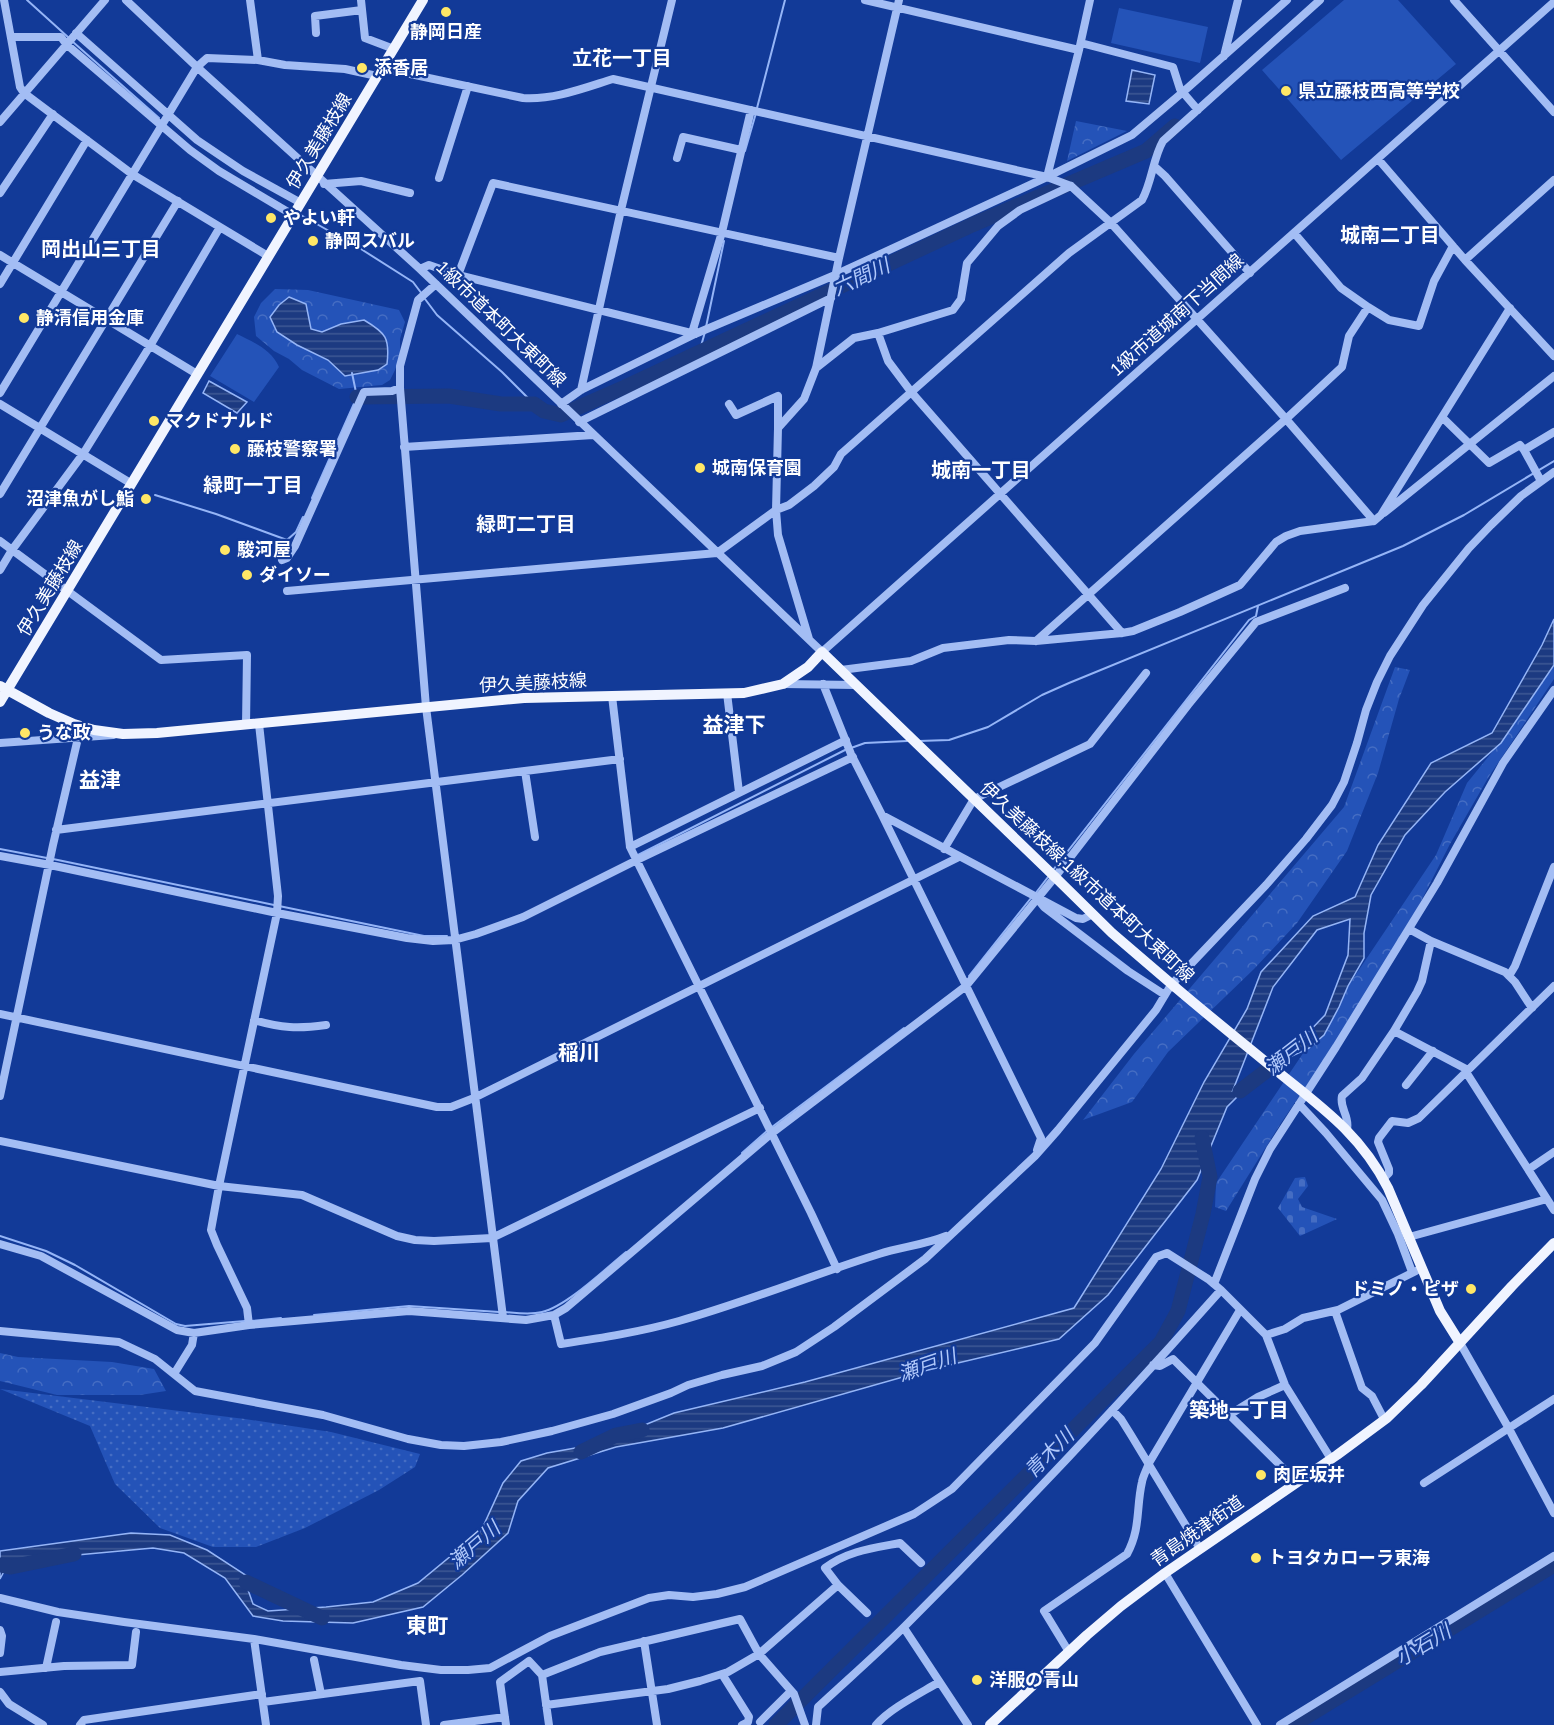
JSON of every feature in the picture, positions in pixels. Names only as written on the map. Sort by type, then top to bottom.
[{"type":"main road","name":"伊久美藤枝線","points":[[423,0],[320,180],[297,209],[67,591],[3,689],[49,713],[94,730],[123,734],[157,733],[524,698],[744,693],[783,684],[808,667],[822,652]]},
{"type":"main road","name":"伊久美藤枝線;1級市道本町大東町線","points":[[822,652],[1120,940],[1347,1130],[1383,1179],[1409,1237],[1417,1270],[1460,1343]]},
{"type":"main road","points":[[0,702],[3,689]]},
{"type":"main road","name":"青島焼津街道","points":[[990,1725],[1121,1606],[1165,1572],[1331,1459],[1384,1419],[1415,1391],[1554,1243]]},
{"type":"street","points":[[4,0],[20,87],[24,93],[132,174],[268,256]]},
{"type":"street","points":[[0,122],[105,0]]},
{"type":"street","name":"1級市道本町大東町線","points":[[126,0],[197,68],[420,269],[822,652]]},
{"type":"street","points":[[250,0],[258,60]]},
{"type":"street","points":[[361,0],[365,38],[394,49]]},
{"type":"street","points":[[581,390],[621,210],[672,0]]},
{"type":"street","points":[[866,0],[898,4],[1173,67],[1180,88],[1198,111]]},
{"type":"street","points":[[1047,177],[1090,0]]},
{"type":"street","points":[[1224,56],[1238,0]]},
{"type":"street","points":[[561,404],[581,390],[694,333],[835,275],[1132,135],[1287,0]]},
{"type":"street","points":[[287,591],[717,553],[776,510],[789,505],[814,486],[834,466],[841,454],[1069,253],[1142,200],[1163,141],[1320,0]]},
{"type":"street","points":[[1454,0],[1554,112]]},
{"type":"street","name":"1級市道城南下当間線","points":[[822,652],[1554,2]]},
{"type":"street","points":[[778,428],[804,399],[816,368],[838,258],[898,4]]},
{"type":"street","points":[[316,33],[315,16],[362,10]]},
{"type":"street","points":[[75,33],[197,140],[297,209]]},
{"type":"street","points":[[11,37],[61,37],[189,150],[219,171],[297,209]]},
{"type":"street","points":[[0,393],[197,68],[207,58],[258,60],[380,72],[537,99],[550,98],[613,79],[1047,177],[1071,186],[1111,224],[1378,518]]},
{"type":"street","points":[[439,178],[468,86]]},
{"type":"street","points":[[694,333],[722,232],[751,110]]},
{"type":"street","points":[[0,192],[53,114]]},
{"type":"street","points":[[677,158],[683,137],[741,150]]},
{"type":"street","points":[[0,284],[87,140]]},
{"type":"street","points":[[1378,159],[1465,260],[1554,356]]},
{"type":"street","points":[[1154,166],[1250,273]]},
{"type":"street","points":[[320,180],[361,181],[410,193]]},
{"type":"street","points":[[1465,260],[1554,180]]},
{"type":"street","points":[[458,275],[493,183],[838,258]]},
{"type":"street","points":[[816,368],[854,338],[879,333],[953,310],[961,299],[967,263],[998,226],[1020,210],[1071,186]]},
{"type":"street","points":[[0,494],[178,201]]},
{"type":"street","points":[[0,570],[12,550],[83,454],[220,227]]},
{"type":"street","points":[[1295,234],[1341,288],[1389,320],[1419,326],[1434,280],[1453,246]]},
{"type":"street","points":[[0,255],[197,374]]},
{"type":"street","points":[[420,269],[429,265],[458,275],[694,333]]},
{"type":"street","points":[[436,284],[418,300],[400,366],[400,388],[426,707],[503,1317]]},
{"type":"street","points":[[579,422],[831,298]]},
{"type":"street","points":[[1036,641],[1342,367],[1349,336],[1368,307]]},
{"type":"street","points":[[1378,518],[1443,418],[1510,308]]},
{"type":"street","points":[[879,333],[888,361],[912,393],[1122,633]]},
{"type":"street","points":[[841,670],[911,661],[943,648],[1009,640],[1036,641],[1122,633],[1180,612],[1240,585],[1276,542],[1286,536],[1300,531],[1378,518],[1554,376]]},
{"type":"street","points":[[282,560],[287,558],[295,546],[364,392],[392,391],[400,388]]},
{"type":"street","points":[[729,404],[736,415],[778,396],[776,510],[778,535],[810,641]]},
{"type":"street","points":[[0,404],[132,484]]},
{"type":"street","points":[[1443,418],[1489,463],[1520,445],[1542,481]]},
{"type":"street","points":[[1524,450],[1554,432]]},
{"type":"street","points":[[405,447],[593,435]]},
{"type":"street","points":[[0,1331],[119,1342],[155,1359],[195,1391],[323,1415],[408,1439],[441,1445],[464,1446],[501,1443],[552,1431],[613,1414],[671,1394],[688,1385],[784,1358],[834,1327],[925,1259],[1035,1156],[1122,1053],[1156,1010],[1171,985],[1266,885],[1332,805],[1344,782],[1377,682],[1390,656],[1423,605],[1469,548],[1521,496],[1554,472]]},
{"type":"street","points":[[0,541],[161,660],[247,655],[246,725]]},
{"type":"street","points":[[0,1244],[41,1256],[177,1330],[194,1333],[249,1325],[409,1311],[526,1320],[554,1315],[566,1308],[772,1133],[966,986],[1256,622],[1345,588]]},
{"type":"street","points":[[944,849],[974,799],[1090,744],[1146,673]]},
{"type":"street","points":[[783,684],[856,685]]},
{"type":"street","points":[[823,684],[852,756],[1041,1138],[1035,1156]]},
{"type":"street","points":[[816,1725],[818,1707],[904,1628],[1036,1492],[1153,1365],[1218,1287],[1255,1179],[1270,1149],[1437,883],[1503,763],[1554,690]]},
{"type":"street","points":[[727,693],[740,792]]},
{"type":"street","points":[[612,696],[630,847],[837,1269]]},
{"type":"street","points":[[249,1325],[248,1308],[211,1230],[277,913],[278,896],[259,724]]},
{"type":"street","points":[[0,743],[123,734]]},
{"type":"street","points":[[0,1096],[78,738]]},
{"type":"street","points":[[630,847],[846,740]]},
{"type":"street","points":[[0,856],[407,938],[433,941],[454,940],[493,929],[523,917],[852,756]]},
{"type":"street","points":[[57,830],[620,759]]},
{"type":"street","points":[[525,771],[535,837]]},
{"type":"street","points":[[882,815],[1076,918],[1083,919],[1093,914]]},
{"type":"street","points":[[0,1014],[437,1107],[451,1107],[474,1098],[700,987],[959,857]]},
{"type":"street","points":[[1509,976],[1554,867]]},
{"type":"street","points":[[1037,898],[1044,907],[1128,971],[1165,995]]},
{"type":"street","points":[[1409,929],[1431,941],[1494,966],[1515,982],[1532,1008]]},
{"type":"street","points":[[1347,1130],[1349,1121],[1340,1100],[1341,1096],[1362,1078],[1395,1031],[1422,981],[1431,941]]},
{"type":"street","points":[[1383,1179],[1389,1173],[1389,1169],[1378,1142],[1392,1121],[1408,1123],[1419,1118],[1554,986]]},
{"type":"street","points":[[254,1020],[296,1029],[326,1025]]},
{"type":"street","points":[[1395,1031],[1467,1071],[1554,1210]]},
{"type":"street","points":[[1406,1085],[1433,1052]]},
{"type":"street","points":[[1266,1335],[1285,1329],[1303,1318],[1335,1311],[1417,1270],[1382,1200],[1299,1104]]},
{"type":"street","points":[[0,1141],[219,1186],[302,1195],[397,1236],[434,1241],[492,1238],[760,1108]]},
{"type":"street","points":[[1529,1169],[1554,1152]]},
{"type":"street","points":[[1409,1237],[1547,1199]]},
{"type":"street","points":[[554,1315],[561,1344],[616,1336],[679,1321],[881,1254],[934,1241],[950,1234]]},
{"type":"street","points":[[0,1598],[58,1612],[124,1623],[254,1639],[401,1665],[441,1670],[486,1668],[550,1636],[649,1598],[669,1595],[701,1596],[745,1587],[914,1514],[952,1489],[1095,1343],[1156,1257],[1167,1253],[1218,1287],[1266,1335],[1285,1384],[1331,1459]]},
{"type":"street","points":[[1069,1652],[1044,1611],[1127,1554],[1138,1521],[1142,1482],[1149,1463],[1240,1310]]},
{"type":"street","points":[[1335,1311],[1362,1388],[1372,1396],[1384,1419]]},
{"type":"street","points":[[174,1374],[192,1345],[194,1333]]},
{"type":"street","points":[[1460,1343],[1554,1513]]},
{"type":"street","points":[[1153,1365],[1160,1366],[1173,1359],[1297,1482]]},
{"type":"street","points":[[1229,1415],[1285,1384]]},
{"type":"street","points":[[1424,1483],[1554,1399]]},
{"type":"street","points":[[1112,1410],[1121,1419],[1149,1463],[1200,1549]]},
{"type":"street","points":[[867,1613],[838,1585],[825,1568],[836,1560],[858,1551],[900,1544],[921,1563]]},
{"type":"street","points":[[1280,1725],[1554,1556]]},
{"type":"street","points":[[1165,1572],[1257,1725]]},
{"type":"street","points":[[546,1705],[651,1691],[722,1674],[759,1654],[838,1585]]},
{"type":"street","points":[[542,1675],[600,1652],[740,1619],[759,1654],[792,1693],[804,1725]]},
{"type":"street","points":[[46,1668],[56,1622]]},
{"type":"street","points":[[904,1628],[968,1725]]},
{"type":"street","points":[[0,1630],[2,1636],[0,1653]]},
{"type":"street","points":[[0,1672],[132,1665],[136,1632]]},
{"type":"street","points":[[254,1639],[266,1725]]},
{"type":"street","points":[[644,1641],[657,1725]]},
{"type":"street","points":[[314,1660],[321,1694]]},
{"type":"street","points":[[444,1725],[505,1721],[500,1682],[530,1661],[542,1675],[549,1725]]},
{"type":"street","points":[[486,1668],[502,1680]]},
{"type":"street","points":[[722,1674],[749,1717],[748,1722],[742,1725]]},
{"type":"street","points":[[80,1725],[84,1720],[420,1681],[426,1725]]},
{"type":"street","points":[[876,1725],[897,1708],[939,1682]]},
{"type":"street","points":[[760,1722],[792,1693]]},
{"type":"street","points":[[0,1695],[9,1704],[43,1725]]},
{"type":"green space","points":[[1344,0],[1398,0],[1456,64],[1341,160],[1262,70]]},
{"type":"green space","points":[[1119,8],[1208,27],[1200,63],[1111,43]]},
{"type":"green space","points":[[1076,121],[1127,131],[1067,161]]},
{"type":"green space","points":[[275,289],[308,290],[399,310],[405,322],[400,339],[400,357],[390,380],[382,385],[339,389],[302,370],[289,359],[274,351],[256,336],[254,317],[261,303]]},
{"type":"green space","points":[[237,334],[266,351],[279,367],[254,402],[210,376]]},
{"type":"green space","points":[[1554,665],[1554,679],[1488,778],[1450,844],[1412,919],[1358,1010],[1281,1123],[1226,1211],[1215,1207],[1216,1183],[1436,855],[1467,783],[1497,746]]},
{"type":"green space","points":[[1395,667],[1410,670],[1399,699],[1378,773],[1347,851],[1297,923],[1254,969],[1168,1052],[1132,1102],[1083,1120],[1134,1054],[1344,807]]},
{"type":"green space","points":[[1305,1177],[1308,1186],[1298,1199],[1302,1207],[1337,1219],[1300,1236],[1278,1208],[1295,1178]]},
{"type":"green space","points":[[0,1353],[18,1357],[112,1362],[154,1369],[166,1391],[140,1395],[57,1395],[0,1381]]},
{"type":"green space","points":[[0,1389],[245,1419],[331,1432],[420,1454],[415,1467],[379,1490],[305,1528],[256,1547],[213,1547],[160,1528],[115,1484],[90,1426]]},
{"type":"water","points":[[1132,70],[1155,75],[1149,104],[1126,101]]},
{"type":"water","points":[[289,297],[306,304],[311,329],[322,332],[341,324],[364,320],[385,337],[388,348],[387,364],[378,370],[345,376],[328,360],[277,332],[270,317]]},
{"type":"water","points":[[209,381],[247,402],[237,413],[203,393]]},
{"type":"water","points":[[1554,619],[1554,665],[1501,743],[1445,792],[1405,835],[1371,895],[1364,933],[1364,958],[1324,1035],[1309,1048],[1275,1064],[1271,1062],[1299,1042],[1325,1015],[1348,955],[1350,919],[1317,930],[1273,987],[1233,1090],[1251,1076],[1255,1079],[1227,1107],[1197,1180],[1108,1295],[1059,1339],[924,1371],[723,1428],[616,1447],[548,1468],[518,1501],[508,1533],[423,1607],[353,1623],[283,1621],[253,1616],[225,1578],[184,1553],[153,1548],[55,1557],[7,1566],[0,1579],[0,1551],[131,1533],[170,1535],[207,1550],[273,1593],[247,1587],[253,1604],[268,1611],[373,1602],[418,1583],[481,1531],[503,1483],[521,1461],[547,1453],[598,1444],[674,1413],[805,1382],[1074,1308],[1161,1169],[1204,1082],[1247,1009],[1261,972],[1313,916],[1355,897],[1378,845],[1431,763],[1492,733],[1542,645]]},
{"type":"waterway","points":[[27,0],[69,38]]},
{"type":"waterway","points":[[757,108],[785,0]]},
{"type":"waterway","points":[[73,42],[159,118]]},
{"type":"waterway","points":[[745,151],[756,113]]},
{"type":"waterway","name":"六間川","points":[[357,397],[449,396],[501,404],[534,404],[544,411],[561,415],[972,225],[1146,151],[1175,126]]},
{"type":"waterway","points":[[299,214],[413,282],[422,294]]},
{"type":"waterway","points":[[706,327],[724,241]]},
{"type":"waterway","points":[[425,299],[437,315],[502,372],[534,404]]},
{"type":"waterway","points":[[699,353],[705,332]]},
{"type":"waterway","points":[[312,498],[357,397],[352,373]]},
{"type":"waterway","points":[[919,741],[949,740],[988,727],[1042,695],[1069,683],[1403,546],[1464,515],[1554,461]]},
{"type":"waterway","points":[[155,495],[287,540],[296,532],[303,517]]},
{"type":"waterway","points":[[1053,870],[1249,620],[1256,616],[1258,606]]},
{"type":"waterway","points":[[851,748],[865,743],[907,741]]},
{"type":"waterway","points":[[636,856],[845,750]]},
{"type":"waterway","points":[[0,849],[47,858]]},
{"type":"waterway","points":[[53,859],[274,905]]},
{"type":"waterway","points":[[1035,894],[1048,877]]},
{"type":"waterway","points":[[969,976],[1031,898]]},
{"type":"waterway","points":[[279,906],[424,936],[447,936]]},
{"type":"waterway","points":[[772,1127],[904,1028]]},
{"type":"waterway","name":"瀬戸川","points":[[1240,1091],[1283,1058]]},
{"type":"waterway","points":[[742,1153],[767,1131]]},
{"type":"waterway","name":"青木川","points":[[776,1725],[1161,1342],[1178,1311],[1203,1214],[1210,1177],[1202,1138]]},
{"type":"waterway","points":[[0,1236],[46,1251],[75,1265],[176,1324],[185,1326],[245,1321]]},
{"type":"waterway","points":[[505,1312],[524,1314],[542,1312],[552,1308],[574,1295],[626,1252]]},
{"type":"waterway","points":[[314,1315],[409,1306],[499,1312]]},
{"type":"waterway","points":[[251,1321],[281,1318]]},
{"type":"waterway","name":"瀬戸川","points":[[581,1452],[616,1435],[642,1430]]},
{"type":"waterway","name":"瀬戸川","points":[[0,1565],[11,1567],[74,1554]]},
{"type":"waterway","name":"小石川","points":[[1293,1725],[1554,1565]]},
{"type":"waterway","name":"瀬戸川","points":[[246,1582],[322,1618]]},
{"type":"place","name":"静岡日産","points":[[446,12]]},
{"type":"place","name":"添香居","points":[[362,68]]},
{"type":"place","name":"県立藤枝西高等学校","points":[[1286,91]]},
{"type":"place","name":"やよい軒","points":[[271,218]]},
{"type":"place","name":"静岡スバル","points":[[313,241]]},
{"type":"place","name":"静清信用金庫","points":[[24,318]]},
{"type":"place","name":"マクドナルド","points":[[154,421]]},
{"type":"place","name":"藤枝警察署","points":[[235,449]]},
{"type":"place","name":"城南保育園","points":[[700,468]]},
{"type":"place","name":"沼津魚がし鮨","points":[[146,499]]},
{"type":"place","name":"駿河屋","points":[[225,550]]},
{"type":"place","name":"ダイソー","points":[[247,575]]},
{"type":"place","name":"うな政","points":[[25,733]]},
{"type":"place","name":"ドミノ・ピザ","points":[[1471,1289]]},
{"type":"place","name":"肉匠坂井","points":[[1261,1475]]},
{"type":"place","name":"トヨタカローラ東海","points":[[1256,1558]]},
{"type":"place","name":"洋服の青山","points":[[977,1680]]},
{"type":"district","name":"立花一丁目","points":[[622,58]]},
{"type":"district","name":"城南二丁目","points":[[1390,235]]},
{"type":"district","name":"岡出山三丁目","points":[[101,249]]},
{"type":"district","name":"城南一丁目","points":[[981,470]]},
{"type":"district","name":"緑町一丁目","points":[[253,485]]},
{"type":"district","name":"緑町二丁目","points":[[526,524]]},
{"type":"district","name":"益津下","points":[[734,725]]},
{"type":"district","name":"益津","points":[[100,780]]},
{"type":"district","name":"稲川","points":[[579,1053]]},
{"type":"district","name":"築地一丁目","points":[[1239,1410]]},
{"type":"district","name":"東町","points":[[427,1626]]}]
